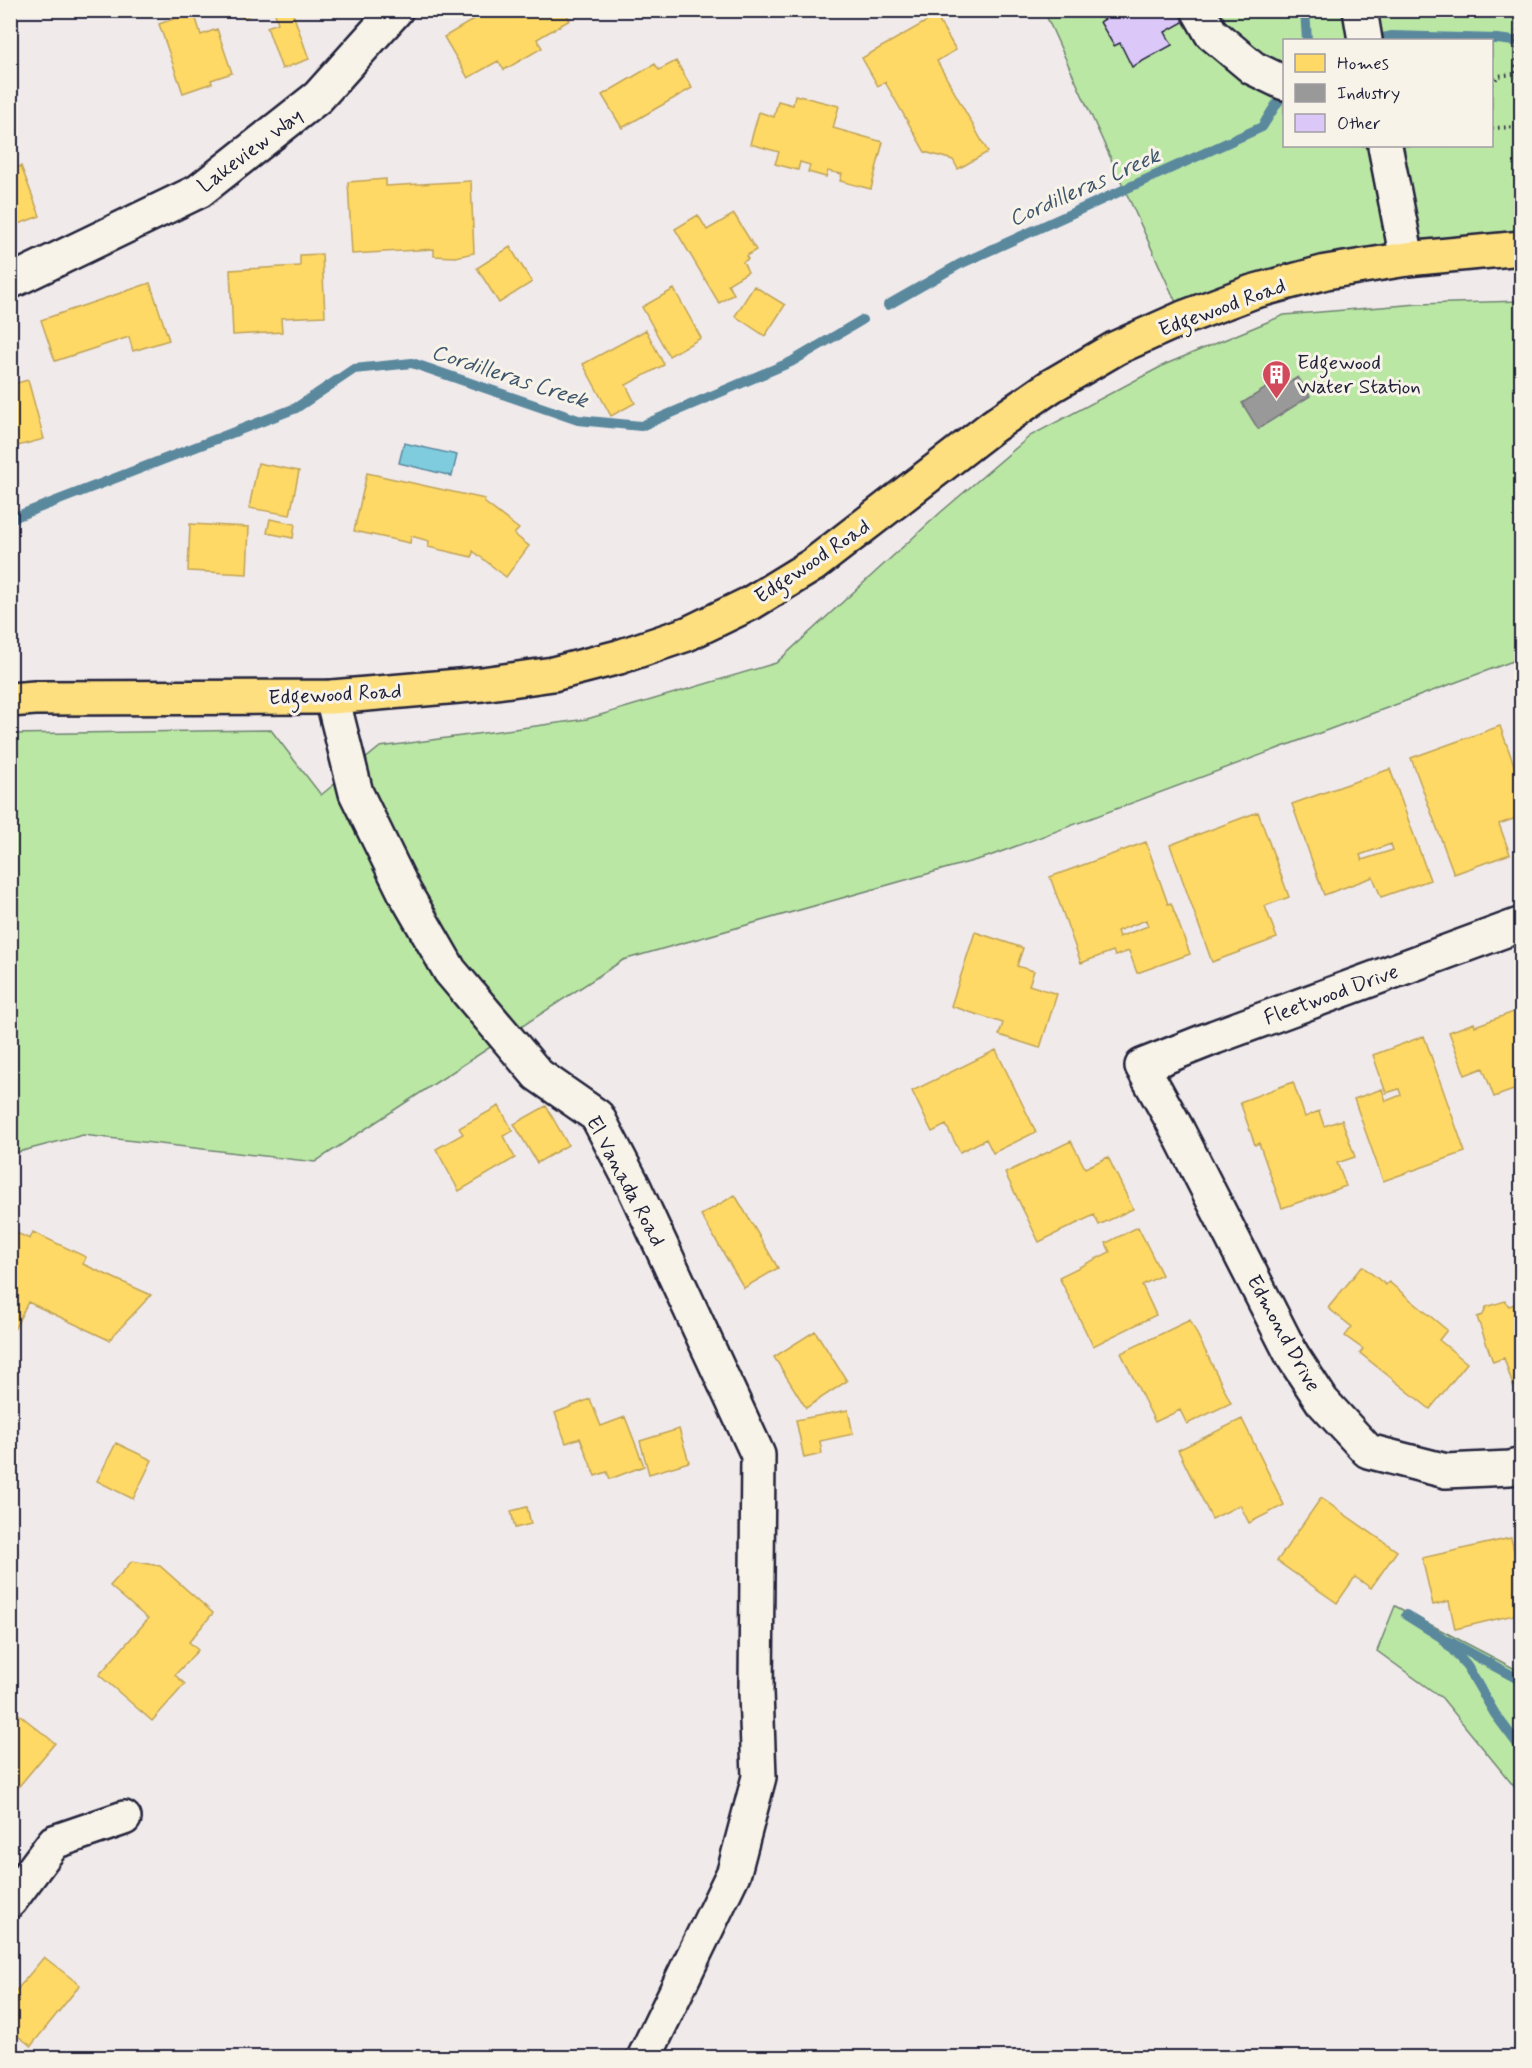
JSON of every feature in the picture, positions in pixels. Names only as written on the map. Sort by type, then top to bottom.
[{"type":"main road","name":"Edgewood Road","points":[[10,700],[332,697],[482,684],[553,674],[619,657],[687,634],[751,603],[813,565],[993,426],[1052,386],[1116,348],[1183,318],[1252,292],[1326,272],[1407,259],[1521,248]]},
{"type":"street","name":"Lakeview Way","points":[[10,282],[199,191],[318,97],[396,10]]},
{"type":"street","points":[[1198,10],[1210,33],[1253,68],[1283,83]]},
{"type":"street","points":[[1360,10],[1365,39]]},
{"type":"street","points":[[1384,147],[1407,259]]},
{"type":"street","name":"El Vanada Road","points":[[332,697],[356,793],[411,902],[450,971],[538,1075],[597,1116],[633,1185],[758,1455],[756,1692],[759,1777],[734,1872],[644,2058]]},
{"type":"street","name":"Fleetwood Drive","points":[[1142,1066],[1521,924]]},
{"type":"street","name":"Edmond Drive","points":[[1142,1066],[1177,1129],[1292,1355],[1322,1401],[1368,1451],[1446,1471],[1510,1468],[1521,1465]]},
{"type":"street","points":[[10,1900],[54,1842],[124,1818]]},
{"type":"path","points":[[1493,82],[1498,76],[1519,73],[1519,10]]},
{"type":"path","points":[[1493,128],[1521,127]]},
{"type":"green space","points":[[1044,11],[1521,11],[1521,248],[1183,318]]},
{"type":"green space","points":[[1521,301],[1521,658],[987,857],[623,960],[315,1162],[83,1135],[11,1154],[11,734],[271,730],[321,795],[380,747],[587,719],[776,663],[941,512],[1030,436],[1166,364],[1284,315],[1418,304]]},
{"type":"green space","points":[[1395,1606],[1521,1672],[1521,1795],[1442,1698],[1377,1651]]},
{"type":"water","points":[[404,443],[457,455],[452,476],[399,463]]},
{"type":"building: Homes","points":[[240,10],[263,10],[243,18]]},
{"type":"building: Homes","points":[[274,10],[293,10],[309,59],[282,69],[267,27],[278,23]]},
{"type":"building: Homes","points":[[501,10],[564,10],[570,20],[537,39],[542,48],[504,70],[498,61],[468,78],[444,37],[488,11],[491,16]]},
{"type":"building: Homes","points":[[194,12],[201,35],[217,29],[232,73],[183,93],[159,24]]},
{"type":"building: Homes","points":[[936,16],[956,50],[937,61],[988,152],[958,169],[953,160],[925,152],[885,82],[878,86],[862,58]]},
{"type":"building: Homes","points":[[676,61],[692,88],[622,128],[602,95],[655,64],[659,70]]},
{"type":"building: Homes","points":[[795,95],[839,106],[833,128],[883,142],[871,189],[840,181],[842,174],[828,171],[826,177],[808,172],[810,165],[800,162],[798,170],[775,164],[779,152],[750,144],[759,112],[774,117],[778,101],[793,105]]},
{"type":"building: Homes","points":[[21,166],[40,216],[13,226],[10,224],[10,170]]},
{"type":"building: Homes","points":[[386,179],[386,186],[471,181],[474,253],[455,257],[434,256],[434,249],[352,254],[348,182]]},
{"type":"building: Homes","points":[[734,214],[756,250],[746,256],[748,259],[743,262],[748,272],[728,284],[734,294],[719,303],[675,229],[698,215],[707,230]]},
{"type":"building: Homes","points":[[510,247],[532,282],[499,303],[477,268]]},
{"type":"building: Homes","points":[[322,254],[325,316],[281,318],[282,332],[233,335],[230,270],[300,266],[300,255]]},
{"type":"building: Homes","points":[[150,283],[169,340],[133,351],[129,337],[55,361],[41,320]]},
{"type":"building: Homes","points":[[754,286],[785,305],[765,336],[735,316]]},
{"type":"building: Homes","points":[[674,289],[701,338],[669,356],[642,307]]},
{"type":"building: Homes","points":[[646,330],[664,365],[626,385],[635,403],[611,416],[583,364]]},
{"type":"building: Homes","points":[[28,380],[44,439],[10,448],[10,385]]},
{"type":"building: Homes","points":[[258,463],[299,471],[290,515],[249,508]]},
{"type":"building: Homes","points":[[367,473],[485,499],[484,502],[519,529],[514,534],[529,546],[506,577],[473,551],[472,557],[428,547],[429,541],[411,536],[410,543],[354,531]]},
{"type":"building: Homes","points":[[270,519],[295,524],[293,538],[267,533]]},
{"type":"building: Homes","points":[[190,524],[249,527],[247,574],[188,571]]},
{"type":"building: Homes","points":[[1500,726],[1522,787],[1522,816],[1499,824],[1510,854],[1454,874],[1411,758]]},
{"type":"building: Homes","points":[[1390,769],[1430,880],[1381,897],[1373,877],[1324,895],[1292,804]],"holes":[[[1391,844],[1393,850],[1362,860],[1360,855]]]},
{"type":"building: Homes","points":[[1258,812],[1289,897],[1265,906],[1277,938],[1212,962],[1170,845]]},
{"type":"building: Homes","points":[[1146,842],[1168,904],[1171,903],[1190,954],[1137,973],[1129,951],[1115,956],[1113,951],[1081,963],[1050,877]],"holes":[[[1146,920],[1148,926],[1119,937],[1117,931]]]},
{"type":"building: Homes","points":[[975,932],[1023,948],[1017,966],[1034,971],[1029,985],[1057,994],[1040,1048],[999,1035],[1003,1023],[951,1006]]},
{"type":"building: Homes","points":[[1522,1009],[1522,1087],[1494,1097],[1483,1068],[1465,1075],[1449,1032],[1474,1023],[1475,1026]]},
{"type":"building: Homes","points":[[1424,1036],[1465,1152],[1383,1181],[1354,1099],[1382,1089],[1386,1101],[1401,1095],[1399,1089],[1386,1093],[1373,1055]]},
{"type":"building: Homes","points":[[996,1050],[1036,1132],[993,1153],[986,1139],[960,1152],[946,1125],[932,1132],[912,1091]]},
{"type":"building: Homes","points":[[1293,1082],[1305,1117],[1319,1111],[1324,1126],[1342,1120],[1355,1157],[1337,1163],[1346,1186],[1282,1208],[1259,1143],[1255,1145],[1240,1102]]},
{"type":"building: Homes","points":[[499,1106],[513,1131],[503,1136],[515,1158],[459,1191],[436,1149],[463,1134],[459,1128]]},
{"type":"building: Homes","points":[[546,1106],[568,1145],[537,1163],[514,1124]]},
{"type":"building: Homes","points":[[1071,1141],[1085,1168],[1108,1157],[1133,1209],[1099,1225],[1094,1215],[1039,1242],[1005,1173]]},
{"type":"building: Homes","points":[[735,1195],[778,1268],[744,1288],[701,1215]]},
{"type":"building: Homes","points":[[1138,1227],[1162,1275],[1142,1285],[1156,1315],[1093,1346],[1059,1277],[1110,1252],[1106,1243]]},
{"type":"building: Homes","points":[[10,1230],[30,1239],[33,1232],[86,1257],[83,1264],[151,1295],[109,1340],[28,1302],[10,1338]]},
{"type":"building: Homes","points":[[1362,1266],[1386,1285],[1389,1282],[1447,1330],[1439,1340],[1467,1363],[1430,1409],[1360,1353],[1363,1349],[1345,1336],[1352,1327],[1328,1308]]},
{"type":"building: Homes","points":[[1522,1285],[1522,1383],[1513,1386],[1504,1358],[1493,1362],[1477,1317],[1483,1315],[1486,1307],[1505,1301],[1509,1306],[1521,1302],[1516,1287]]},
{"type":"building: Homes","points":[[1190,1320],[1231,1403],[1187,1424],[1180,1410],[1155,1422],[1121,1353]]},
{"type":"building: Homes","points":[[815,1331],[847,1381],[806,1408],[774,1357]]},
{"type":"building: Homes","points":[[590,1399],[601,1426],[625,1417],[644,1466],[610,1479],[607,1472],[595,1476],[580,1438],[566,1443],[555,1413]]},
{"type":"building: Homes","points":[[848,1410],[853,1434],[820,1441],[822,1454],[804,1458],[796,1420]]},
{"type":"building: Homes","points":[[1242,1419],[1284,1505],[1249,1523],[1240,1505],[1212,1519],[1178,1450]]},
{"type":"building: Homes","points":[[679,1429],[689,1462],[649,1474],[640,1441]]},
{"type":"building: Homes","points":[[116,1443],[152,1460],[133,1499],[97,1481]]},
{"type":"building: Homes","points":[[1321,1498],[1397,1551],[1371,1588],[1355,1577],[1337,1603],[1277,1561]]},
{"type":"building: Homes","points":[[527,1507],[531,1524],[515,1528],[511,1511]]},
{"type":"building: Homes","points":[[1511,1538],[1522,1586],[1522,1613],[1455,1629],[1449,1601],[1433,1605],[1422,1558]]},
{"type":"building: Homes","points":[[132,1561],[160,1566],[213,1613],[189,1642],[198,1650],[175,1675],[185,1684],[152,1721],[99,1675],[148,1619],[110,1586]]},
{"type":"building: Homes","points":[[10,1707],[55,1743],[10,1797]]},
{"type":"building: Homes","points":[[44,1957],[80,1985],[31,2046],[10,2030],[10,1998]]},
{"type":"building: Industry","name":"Edgewood Water Station","points":[[1298,377],[1310,396],[1258,429],[1242,403],[1271,385],[1275,391]]},
{"type":"building: Other","points":[[1100,10],[1179,10],[1185,21],[1165,32],[1172,45],[1132,67],[1120,43],[1114,46],[1100,22],[1105,19]]},
{"type":"waterway","points":[[1305,10],[1307,39]]},
{"type":"waterway","name":"Cordilleras Creek","points":[[1378,39],[1392,36],[1497,39],[1522,42]]},
{"type":"waterway","name":"Cordilleras Creek","points":[[888,305],[960,264],[1262,127],[1283,94]]},
{"type":"waterway","name":"Cordilleras Creek","points":[[10,519],[296,408],[354,369],[412,363],[578,420],[641,426],[791,362],[862,320]]},
{"type":"waterway","points":[[1406,1615],[1441,1637],[1467,1666],[1495,1714],[1522,1750]]},
{"type":"waterway","points":[[1448,1641],[1522,1681]]},
{"type":"place","name":"Edgewood Water Station","points":[[1276,400]]}]
